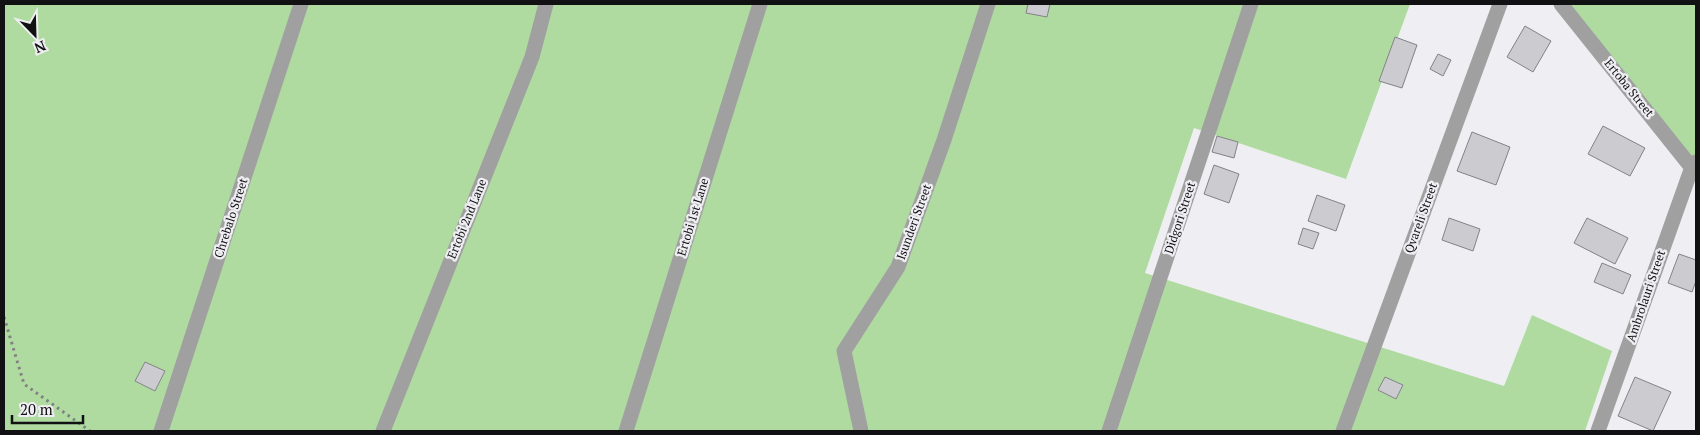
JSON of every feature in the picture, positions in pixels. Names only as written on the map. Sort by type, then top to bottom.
[{"type":"street","name":"Chrebalo Street","points":[[161,431],[302,4]]},
{"type":"street","name":"Ertobi 2nd Lane","points":[[382,431],[532,57],[546,4]]},
{"type":"street","name":"Ertobi 1st Lane","points":[[626,431],[760,4]]},
{"type":"street","name":"Isunderi Street","points":[[861,431],[844,351],[898,267],[944,140],[988,4]]},
{"type":"street","name":"Didgori Street","points":[[1109,431],[1251,4]]},
{"type":"street","name":"Qvareli Street","points":[[1343,431],[1500,4]]},
{"type":"street","name":"Ertoba Street","points":[[1561,4],[1695,167]]},
{"type":"street","name":"Ambrolauri Street","points":[[1598,431],[1695,167]]},
{"type":"path","points":[[4,318],[24,384],[90,431]]},
{"type":"green space","points":[[4,4],[1410,4],[1346,179],[1194,128],[1145,273],[1504,386],[1532,315],[1612,351],[1585,431],[4,431]]},
{"type":"green space","points":[[1562,4],[1696,4],[1696,166]]},
{"type":"building","points":[[1028,4],[1050,4],[1047,17],[1026,13]]},
{"type":"building","points":[[1525,26],[1551,41],[1533,72],[1507,57]]},
{"type":"building","points":[[1395,37],[1417,45],[1402,88],[1379,81]]},
{"type":"building","points":[[1438,54],[1451,60],[1443,76],[1430,69]]},
{"type":"building","points":[[1603,126],[1645,148],[1630,176],[1588,154]]},
{"type":"building","points":[[1472,132],[1510,147],[1496,185],[1457,171]]},
{"type":"building","points":[[1217,136],[1238,142],[1234,158],[1212,152]]},
{"type":"building","points":[[1214,165],[1239,174],[1229,203],[1204,194]]},
{"type":"building","points":[[1317,195],[1345,205],[1336,231],[1308,221]]},
{"type":"building","points":[[1449,218],[1480,229],[1473,251],[1442,240]]},
{"type":"building","points":[[1587,218],[1628,238],[1615,264],[1574,243]]},
{"type":"building","points":[[1303,228],[1319,233],[1313,249],[1298,244]]},
{"type":"building","points":[[1679,254],[1696,260],[1696,281],[1692,292],[1668,283]]},
{"type":"building","points":[[1602,263],[1631,275],[1623,294],[1594,282]]},
{"type":"building","points":[[145,362],[165,371],[155,391],[135,381]]},
{"type":"building","points":[[1385,377],[1403,385],[1396,399],[1378,390]]},
{"type":"building","points":[[1635,377],[1671,392],[1653,431],[1618,416]]}]
